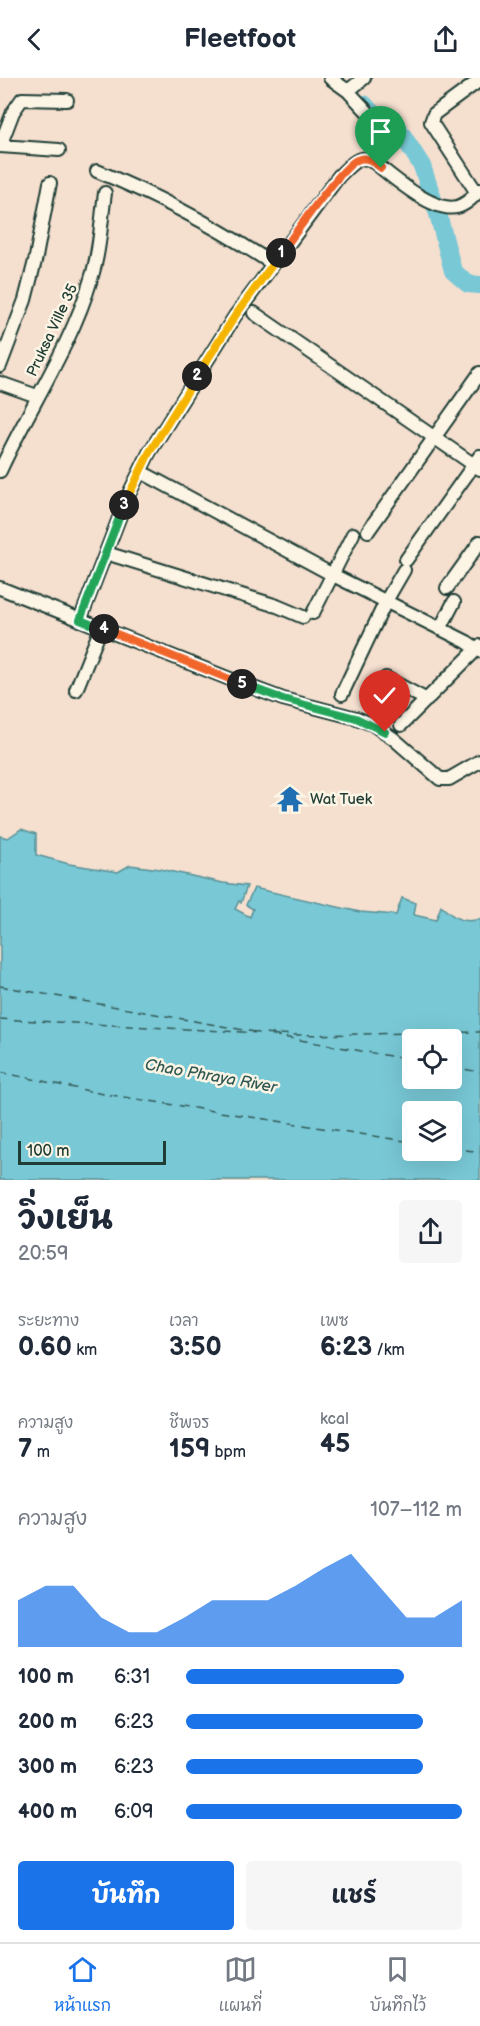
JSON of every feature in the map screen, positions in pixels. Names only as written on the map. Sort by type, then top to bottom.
[{"type":"street","points":[[330,78],[355,85],[378,123]]},
{"type":"street","points":[[80,620],[126,500],[149,453],[235,316],[339,176],[357,160],[370,159],[426,201],[452,208],[465,203],[479,192],[431,122],[434,114],[480,80]]},
{"type":"street","points":[[59,150],[0,146],[13,112],[22,99],[67,100]]},
{"type":"street","points":[[97,171],[202,222],[273,264]]},
{"type":"street","points":[[0,366],[25,300],[50,183]]},
{"type":"street","name":"Pruksa Ville 35","points":[[0,471],[71,331],[92,277],[105,193]]},
{"type":"street","points":[[254,312],[435,437],[478,463],[405,565],[342,694]]},
{"type":"street","points":[[368,531],[480,373]]},
{"type":"street","points":[[0,383],[37,396]]},
{"type":"street","points":[[147,475],[333,575],[477,646],[401,725]]},
{"type":"street","points":[[106,554],[308,615],[333,575],[353,534]]},
{"type":"street","points":[[447,588],[480,542]]},
{"type":"street","points":[[0,588],[261,691],[372,724],[394,739],[440,779],[449,778],[480,761]]},
{"type":"street","points":[[440,629],[454,602]]},
{"type":"street","points":[[76,690],[100,628]]},
{"type":"street","points":[[386,678],[427,700]]},
{"type":"water","name":"Chao Phraya River","points":[[21,829],[36,834],[36,855],[69,864],[118,872],[130,865],[247,886],[241,903],[239,901],[235,909],[250,917],[253,909],[246,905],[254,888],[360,912],[396,915],[402,898],[416,903],[414,915],[436,920],[441,906],[459,919],[469,921],[480,919],[480,1180],[0,1180],[0,836],[8,838]]},
{"type":"waterway","points":[[364,104],[371,112],[398,128],[422,166],[453,271],[468,284],[480,285]]},
{"type":"ferry route","points":[[0,986],[255,1032]]},
{"type":"ferry route","points":[[0,1019],[299,1035],[480,1032]]},
{"type":"ferry route","points":[[272,1035],[402,1058]]},
{"type":"ferry route","points":[[462,1069],[480,1072]]},
{"type":"ferry route","points":[[0,1072],[98,1093],[402,1140]]},
{"type":"ferry route","points":[[462,1149],[480,1152]]},
{"type":"place","name":"Wat Tuek","points":[[290,799]]},
{"type":"route","points":[[381,168],[370,159],[364,158],[352,163],[339,176],[235,316],[149,453],[126,500],[80,620],[283,699],[356,718],[385,732]]}]
